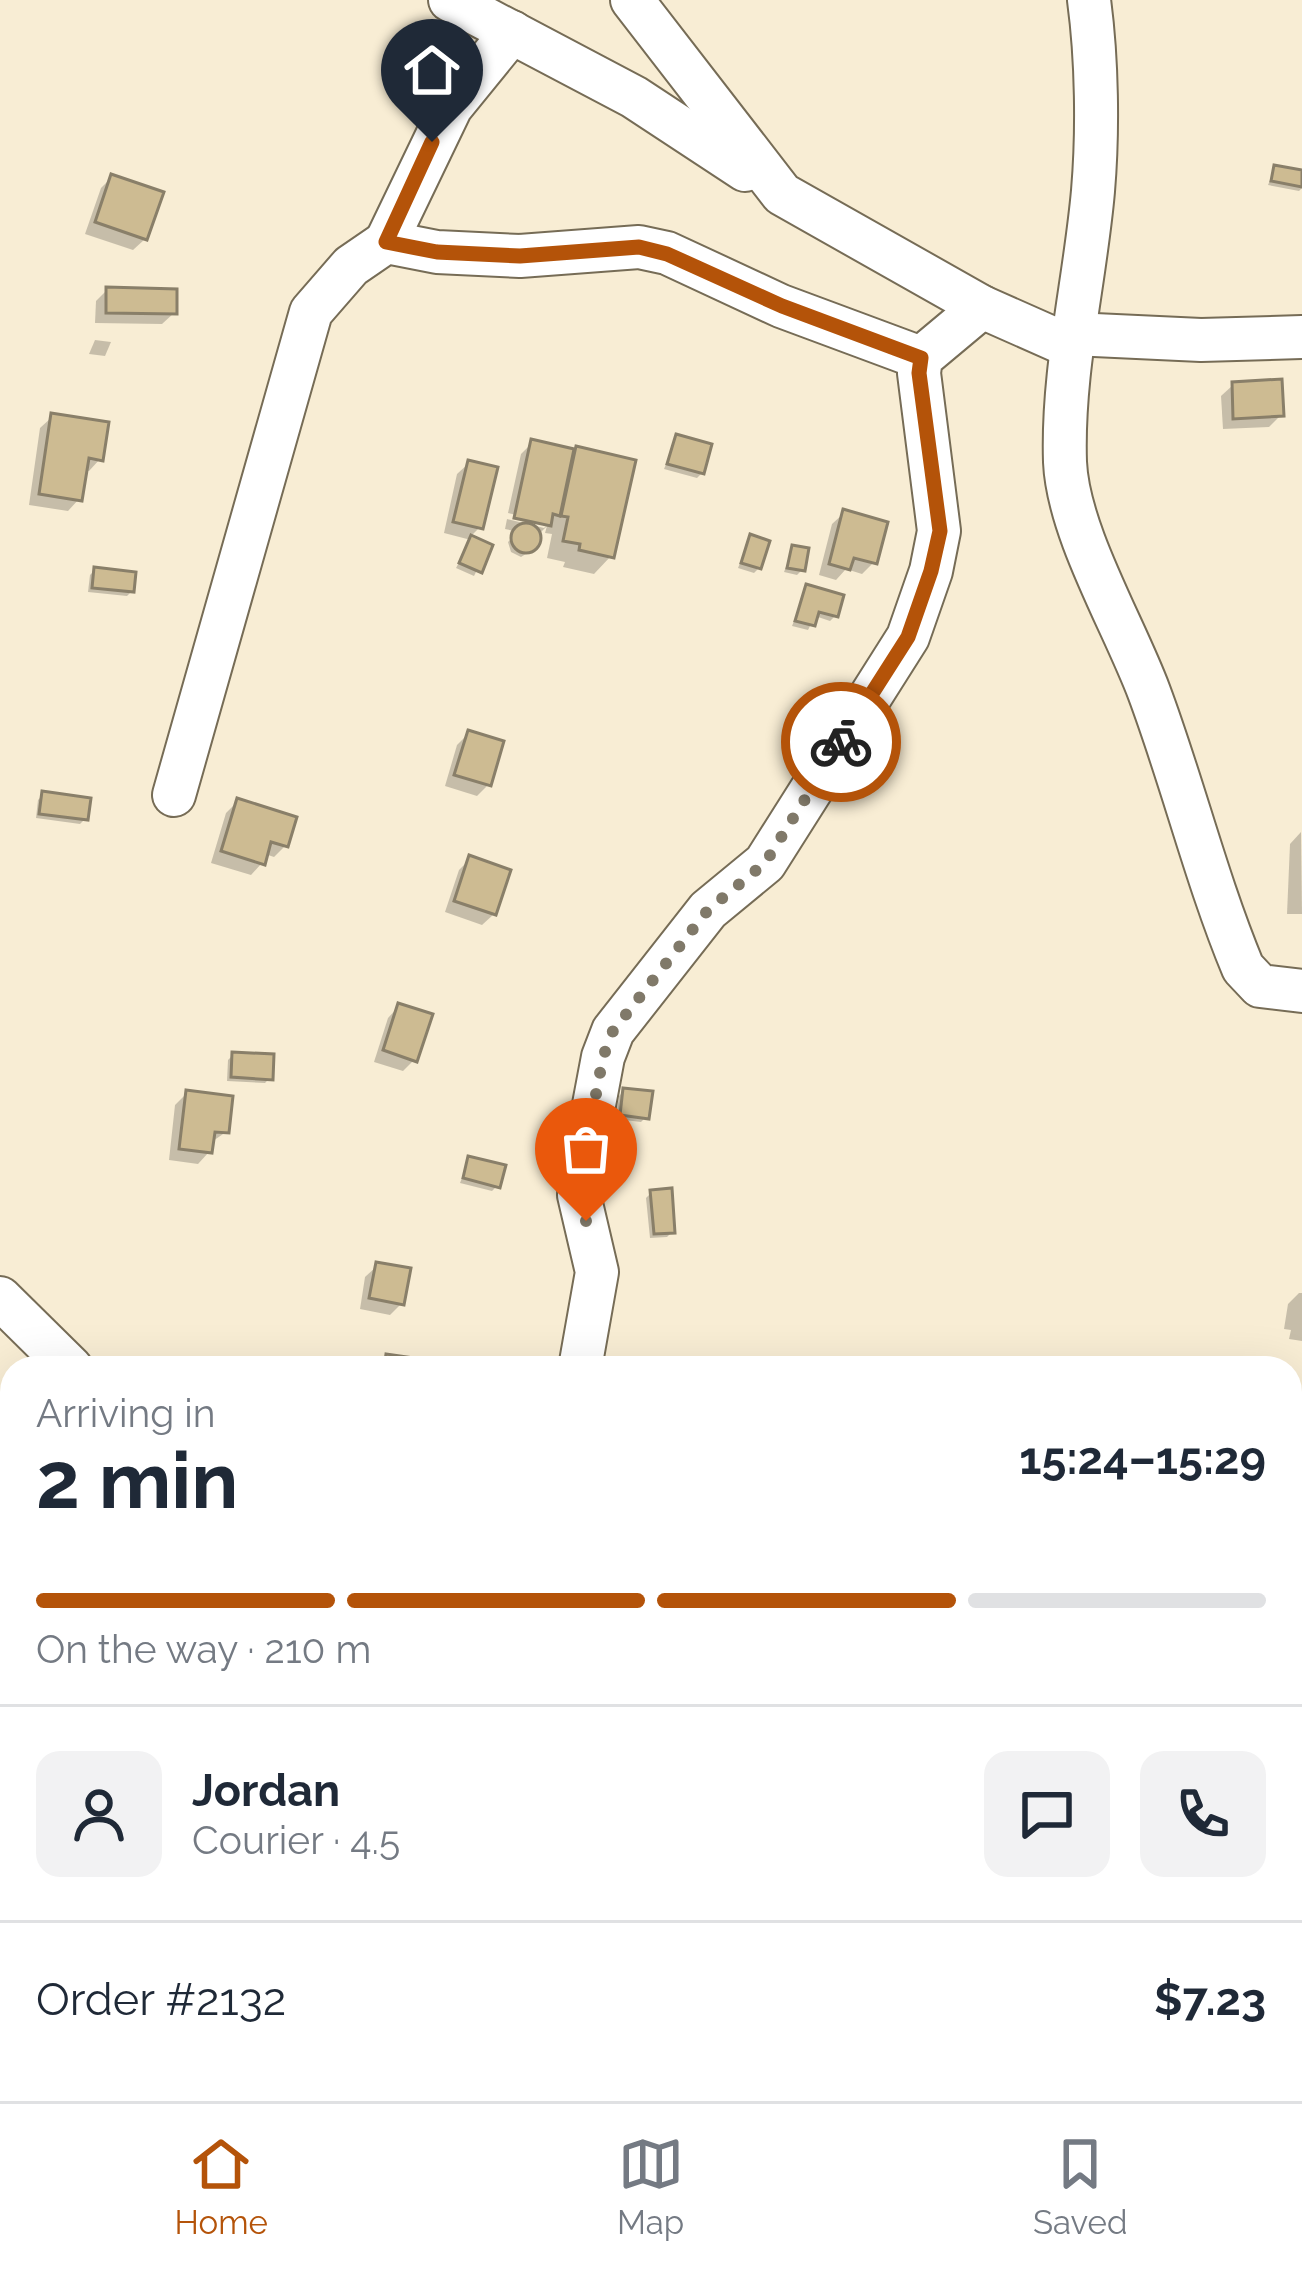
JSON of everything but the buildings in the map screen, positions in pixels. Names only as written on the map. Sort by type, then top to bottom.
[{"type":"street","points":[[451,0],[634,98],[782,194],[982,307],[1071,340],[1302,337]]},
{"type":"street","points":[[632,0],[782,194]]},
{"type":"street","points":[[1089,0],[1093,188],[1071,340],[1065,465],[1078,521],[1149,691],[1244,968],[1260,986],[1302,991]]},
{"type":"street","points":[[174,795],[311,312],[351,266],[386,242],[451,107],[512,32]]},
{"type":"street","points":[[386,242],[437,252],[520,256],[639,247],[667,254],[782,306],[921,358]]},
{"type":"street","points":[[582,1356],[597,1272],[579,1196],[580,1179],[603,1057],[613,1031],[708,910],[765,863],[908,637],[940,531],[919,373],[921,358],[982,307]]},
{"type":"street","points":[[0,1298],[59,1356]]},
{"type":"way so far","points":[[586,1221],[580,1179],[603,1057],[613,1031],[708,910],[765,863],[841,742]]},
{"type":"route","points":[[432,142],[386,242],[437,252],[520,256],[639,247],[667,254],[782,306],[921,358],[919,373],[940,531],[908,637],[841,742]]}]
